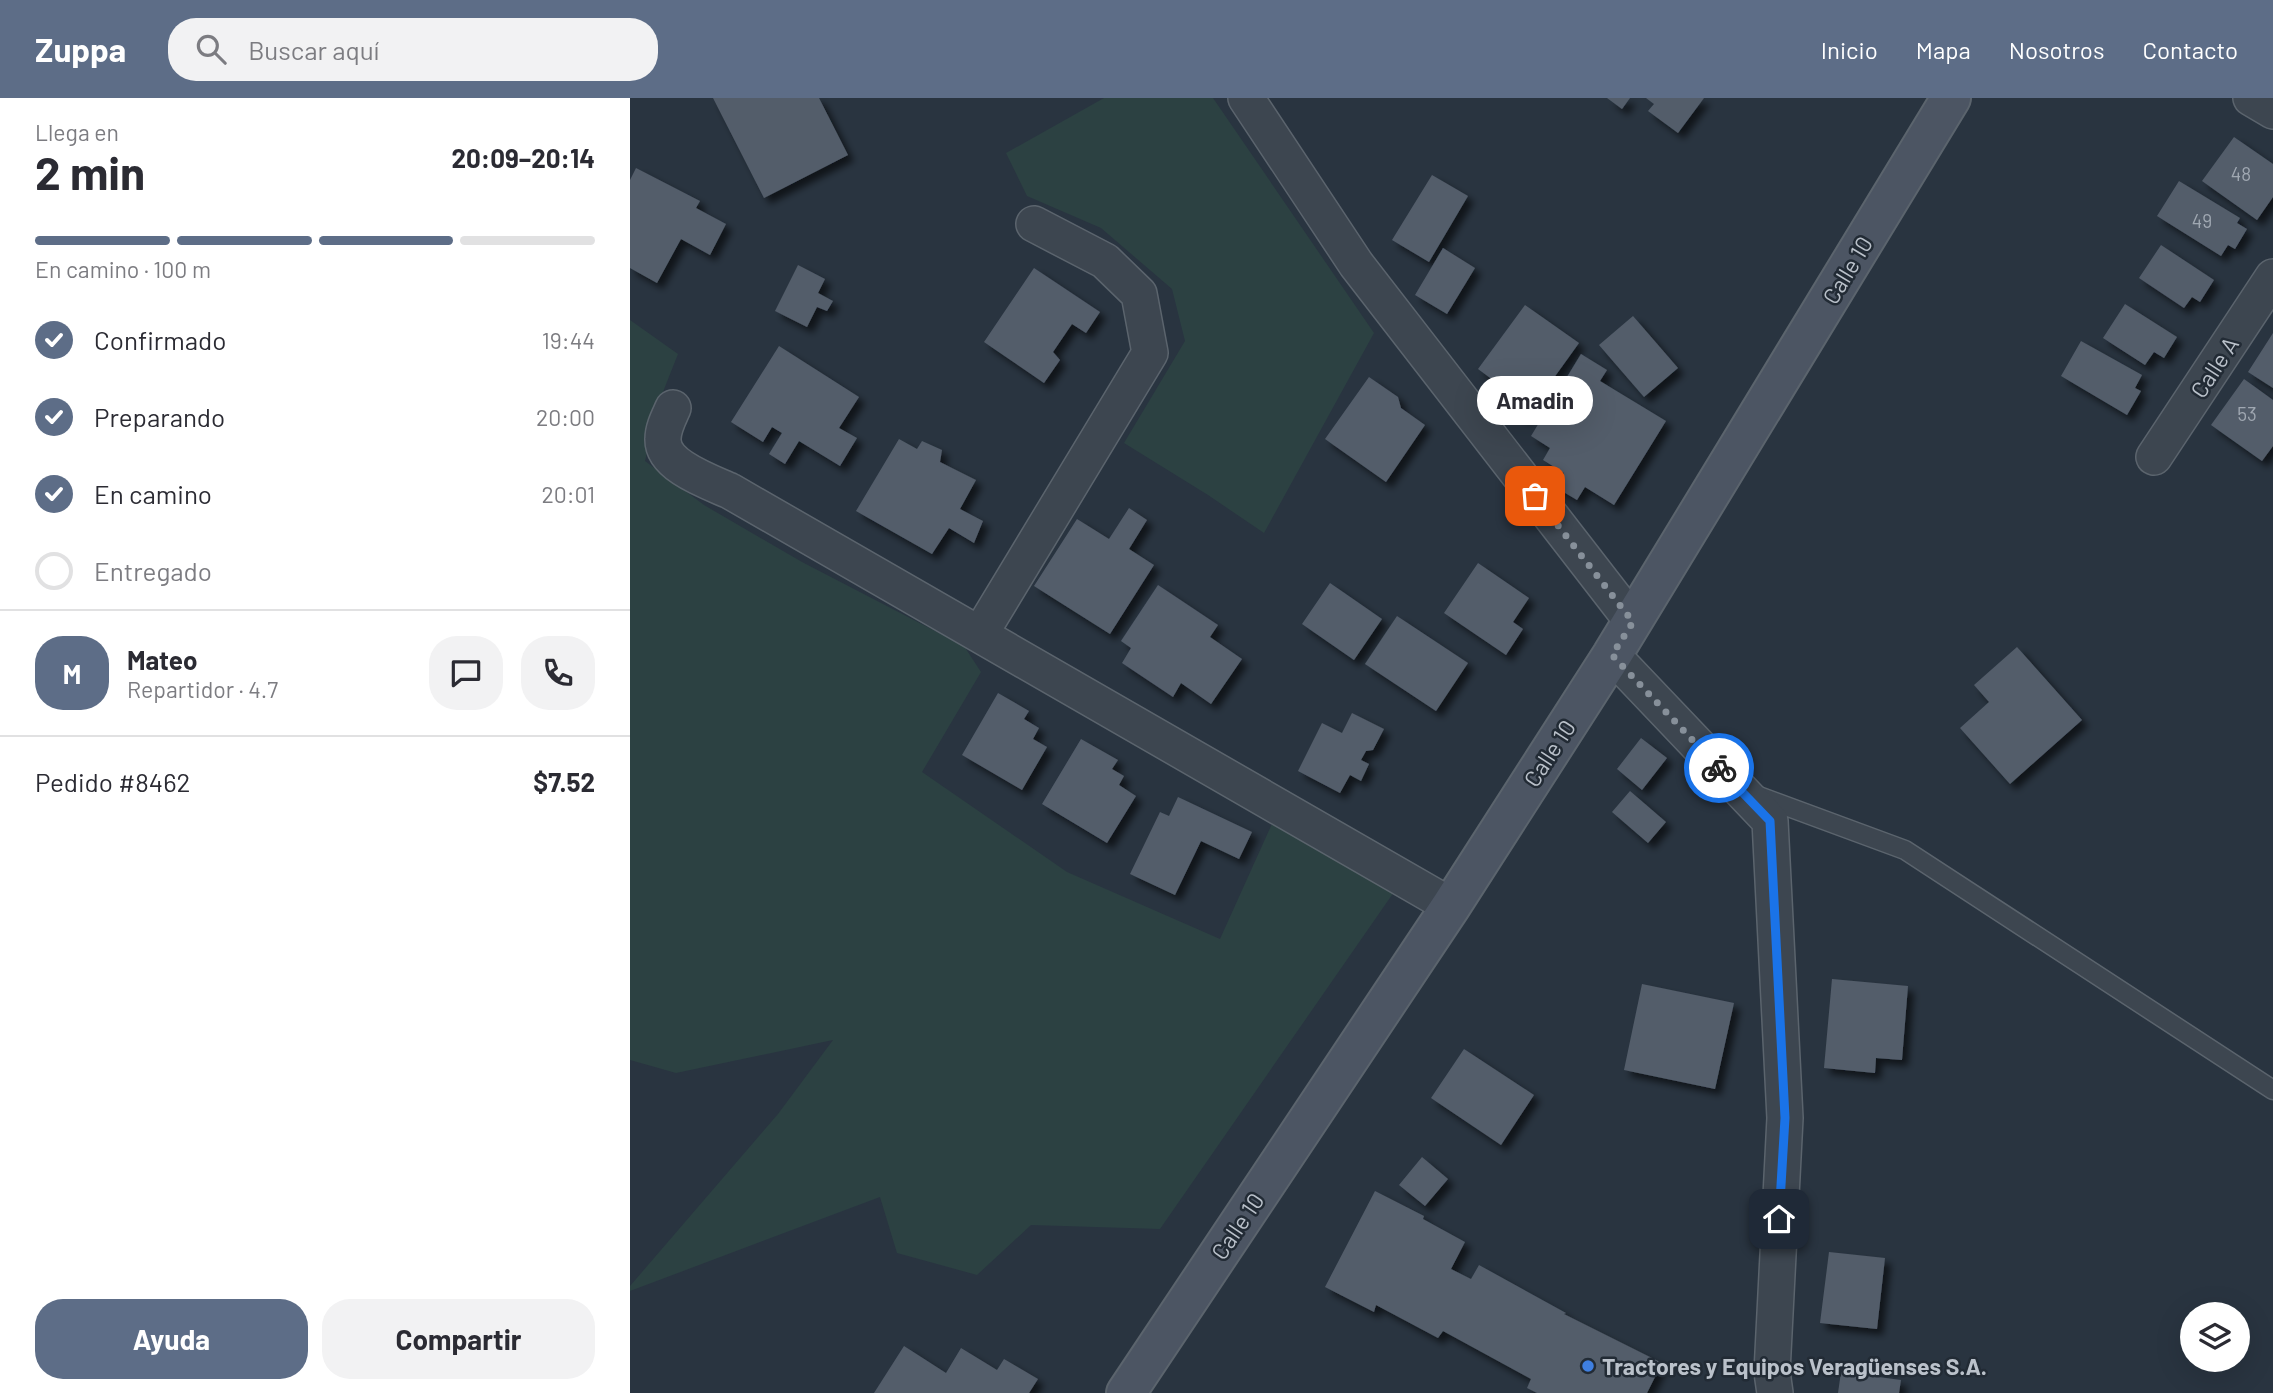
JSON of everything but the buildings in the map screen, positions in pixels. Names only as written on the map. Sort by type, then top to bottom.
[{"type":"main road","name":"Calle 10","points":[[1125,1393],[1451,906],[1612,655],[1951,98]]},
{"type":"street","points":[[1246,98],[1356,264],[1633,622]]},
{"type":"street","points":[[2251,98],[2273,111]]},
{"type":"street","points":[[979,634],[1150,353],[1139,294],[1105,261],[1034,224]]},
{"type":"street","name":"Calle A","points":[[2154,457],[2273,277]]},
{"type":"street","points":[[673,408],[665,424],[662,442],[668,456],[685,470],[730,491],[1451,906]]},
{"type":"street","points":[[1612,655],[1770,821],[1785,1118],[1772,1371],[1775,1393]]},
{"type":"lane","points":[[1740,789],[1905,850],[2273,1090]]},
{"type":"green space","points":[[1104,98],[1213,98],[1374,333],[1264,533],[1124,443],[1185,341],[1172,289],[1101,228],[1027,196],[1006,153]]},
{"type":"green space","points":[[630,320],[678,354],[659,402],[645,461],[704,505],[802,562],[964,646],[981,672],[922,772],[1067,872],[1220,939],[1275,817],[1394,892],[1160,1229],[1031,1225],[977,1275],[897,1253],[880,1197],[630,1291],[630,1286],[778,1114],[833,1040],[676,1073],[630,1060]]},
{"type":"way so far","points":[[1535,496],[1633,622],[1612,655],[1719,768]]},
{"type":"place","name":"Amadin","points":[[1535,496]]},
{"type":"place","name":"Tractores y Equipos Veragüenses S.A.","points":[[1588,1366]]},
{"type":"route","points":[[1719,768],[1770,821],[1785,1118],[1779,1219]]}]
